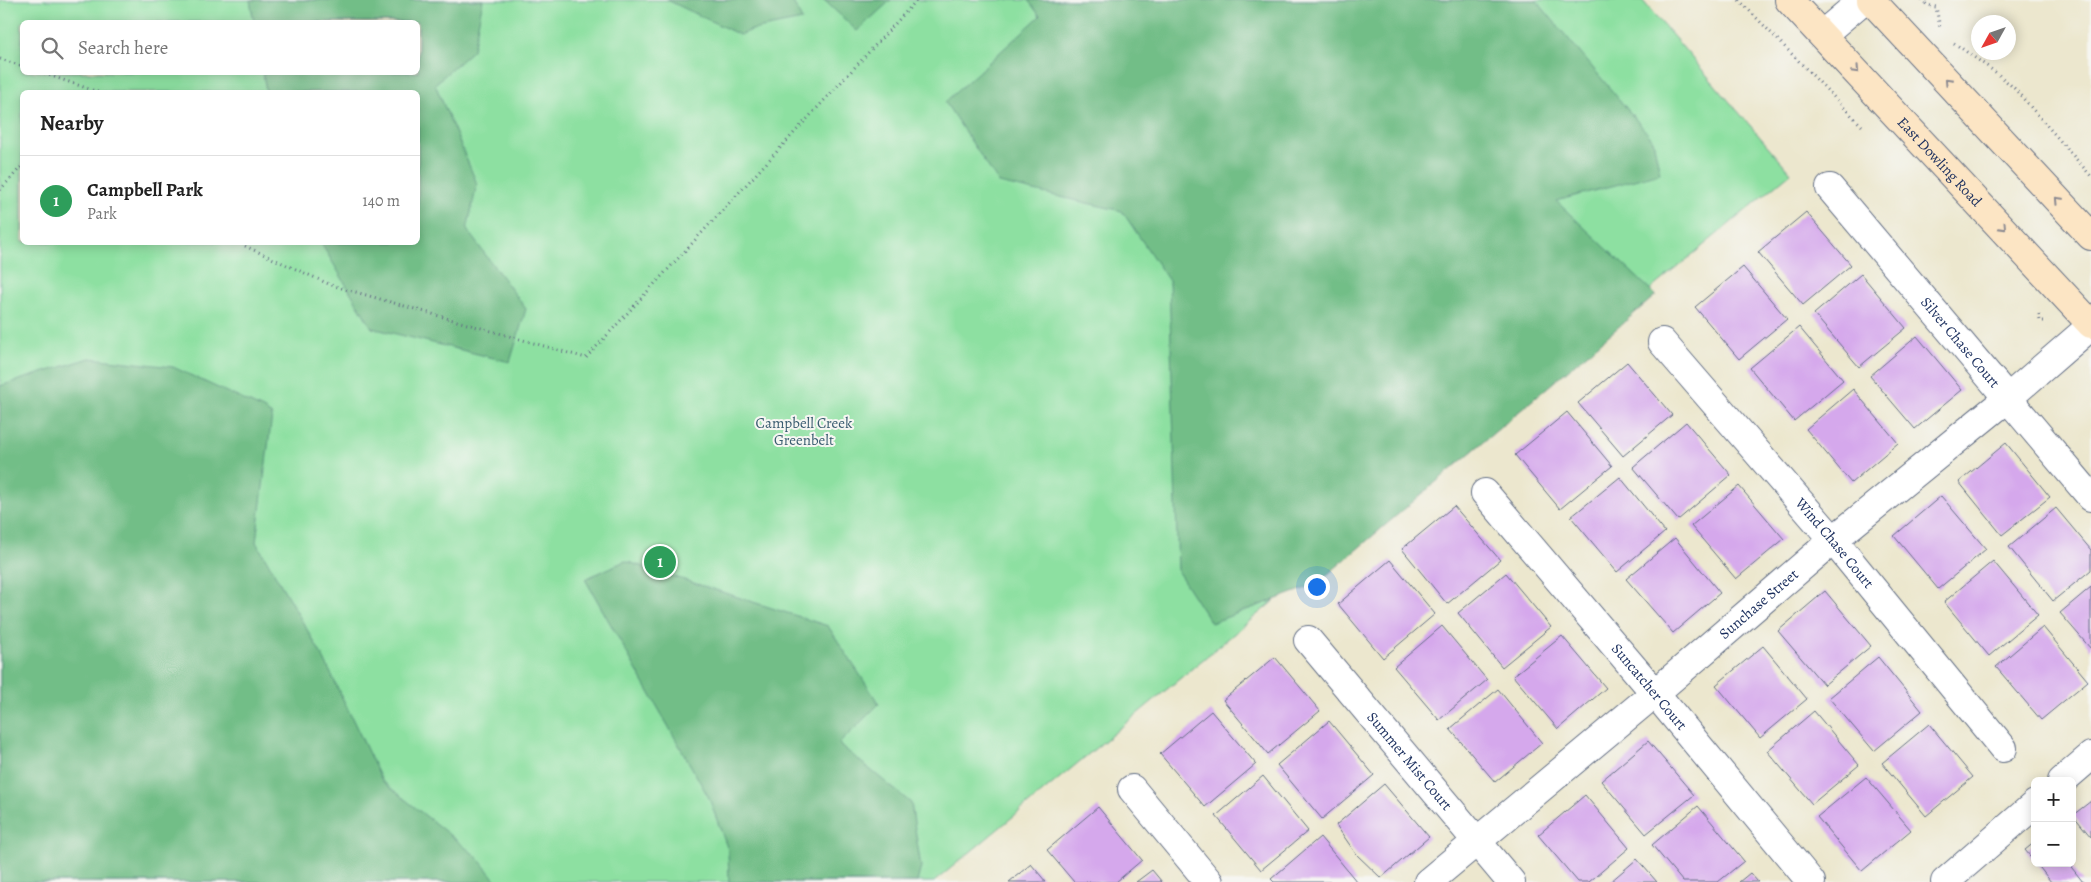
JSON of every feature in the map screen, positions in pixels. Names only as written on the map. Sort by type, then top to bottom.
[{"type":"main road","name":"East Dowling Road","points":[[1789,0],[1823,34],[2091,325]]},
{"type":"main road","points":[[1871,0],[2091,236]]},
{"type":"street","points":[[1823,34],[1863,0]]},
{"type":"street","name":"Silver Chase Court","points":[[1830,188],[2091,496]]},
{"type":"street","name":"Sunchase Street","points":[[1428,882],[1476,840],[1655,693],[1833,540],[2008,398],[2091,325]]},
{"type":"street","name":"Wind Chase Court","points":[[1662,342],[1833,540],[2003,748]]},
{"type":"street","name":"Suncatcher Court","points":[[1485,493],[1655,693],[1811,882]]},
{"type":"street","name":"Summer Mist Court","points":[[1308,640],[1511,882]]},
{"type":"street","points":[[2067,777],[2091,756]]},
{"type":"street","points":[[1132,790],[1209,882]]},
{"type":"street","points":[[1945,882],[2031,807]]},
{"type":"path","points":[[245,245],[330,285],[586,358],[917,0]]},
{"type":"path","points":[[1922,0],[1927,5],[1936,7],[1937,21],[1943,36]]},
{"type":"path","points":[[1948,39],[1980,60],[2014,88],[2091,176]]},
{"type":"path","points":[[0,59],[20,65]]},
{"type":"path","points":[[49,75],[92,90]]},
{"type":"path","points":[[0,190],[20,168]]},
{"type":"green space","name":"Campbell Creek Greenbelt","points":[[0,0],[1642,0],[1791,173],[934,882],[0,882]]},
{"type":"green space","points":[[250,0],[483,0],[473,50],[435,84],[477,184],[467,230],[526,309],[510,362],[372,328],[322,245],[420,245],[420,90],[266,90],[263,75],[420,75],[420,20],[254,20]]},
{"type":"green space","points":[[667,0],[792,0],[802,20],[752,30],[740,35]]},
{"type":"green space","points":[[824,0],[891,0],[857,31]]},
{"type":"green space","points":[[1028,0],[1536,0],[1653,140],[1660,173],[1556,201],[1656,295],[1315,585],[1211,623],[1178,572],[1169,281],[1122,211],[999,183],[945,102],[1040,16]]},
{"type":"green space","points":[[90,358],[173,367],[272,415],[256,542],[323,657],[382,781],[476,856],[497,882],[0,882],[0,386]]},
{"type":"green space","points":[[625,561],[828,626],[879,704],[839,744],[911,803],[921,867],[917,882],[729,882],[728,850],[709,798],[585,579]]},
{"type":"building","points":[[1806,212],[1851,265],[1803,305],[1758,252]]},
{"type":"building","points":[[1743,267],[1787,319],[1739,359],[1695,307]]},
{"type":"building","points":[[1861,274],[1906,328],[1859,367],[1814,314]]},
{"type":"building","points":[[1799,327],[1843,380],[1794,421],[1750,368]]},
{"type":"building","points":[[1917,336],[1962,390],[1915,429],[1870,376]]},
{"type":"building","points":[[1627,362],[1672,415],[1623,456],[1578,403]]},
{"type":"building","points":[[1853,389],[1898,443],[1851,483],[1806,429]]},
{"type":"building","points":[[1567,412],[1612,466],[1560,509],[1515,455]]},
{"type":"building","points":[[1686,422],[1731,475],[1678,520],[1633,467]]},
{"type":"building","points":[[2006,443],[2050,497],[2002,535],[1959,482]]},
{"type":"building","points":[[1620,477],[1665,532],[1617,572],[1571,517]]},
{"type":"building","points":[[1739,486],[1784,539],[1736,579],[1691,526]]},
{"type":"building","points":[[1941,496],[1986,549],[1938,589],[1894,536]]},
{"type":"building","points":[[1454,506],[1500,560],[1447,604],[1402,549]]},
{"type":"building","points":[[2056,508],[2091,550],[2091,570],[2053,601],[2009,547]]},
{"type":"building","points":[[1675,538],[1720,593],[1673,633],[1626,579]]},
{"type":"building","points":[[1390,560],[1435,614],[1383,658],[1338,604]]},
{"type":"building","points":[[1993,561],[2038,615],[1989,656],[1944,602]]},
{"type":"building","points":[[1506,573],[1551,627],[1502,667],[1458,613]]},
{"type":"building","points":[[2091,587],[2091,649],[2060,613]]},
{"type":"building","points":[[1825,591],[1871,646],[1824,685],[1778,631]]},
{"type":"building","points":[[1442,626],[1487,680],[1439,720],[1394,667]]},
{"type":"building","points":[[2043,627],[2088,681],[2041,720],[1996,667]]},
{"type":"building","points":[[1562,636],[1606,688],[1558,729],[1513,676]]},
{"type":"building","points":[[1763,646],[1807,699],[1760,738],[1716,685]]},
{"type":"building","points":[[1275,657],[1320,711],[1268,754],[1223,700]]},
{"type":"building","points":[[1878,657],[1922,711],[1874,751],[1829,698]]},
{"type":"building","points":[[1498,689],[1542,743],[1495,782],[1450,729]]},
{"type":"building","points":[[1211,711],[1256,764],[1205,807],[1160,754]]},
{"type":"building","points":[[1814,711],[1859,765],[1812,804],[1767,751]]},
{"type":"building","points":[[1329,721],[1374,775],[1322,819],[1277,765]]},
{"type":"building","points":[[1929,724],[1973,777],[1926,816],[1882,763]]},
{"type":"building","points":[[1648,741],[1694,795],[1646,834],[1601,781]]},
{"type":"building","points":[[1263,776],[1308,831],[1261,870],[1216,816]]},
{"type":"building","points":[[1866,777],[1911,830],[1862,871],[1817,817]]},
{"type":"building","points":[[1384,784],[1429,837],[1381,878],[1356,854],[1336,825]]},
{"type":"building","points":[[1585,795],[1629,848],[1589,882],[1578,882],[1538,835]]},
{"type":"building","points":[[2091,801],[2091,837],[2076,819],[2076,813]]},
{"type":"building","points":[[1698,806],[1744,861],[1718,882],[1683,882],[1652,845]]},
{"type":"building","points":[[1098,807],[1142,860],[1116,882],[1074,882],[1047,850]]},
{"type":"building","points":[[1320,837],[1357,882],[1274,882],[1271,879]]},
{"type":"building","points":[[2031,845],[2031,857],[2025,850]]},
{"type":"building","points":[[1637,859],[1657,882],[1610,882]]},
{"type":"building","points":[[1031,864],[1046,882],[1009,882]]},
{"type":"building","points":[[2039,867],[2071,867],[2083,882],[2051,882]]},
{"type":"building","points":[[1152,870],[1162,882],[1136,882]]},
{"type":"building","points":[[1750,873],[1758,882],[1739,882]]},
{"type":"place","name":"Campbell Park","points":[[660,562]]}]
